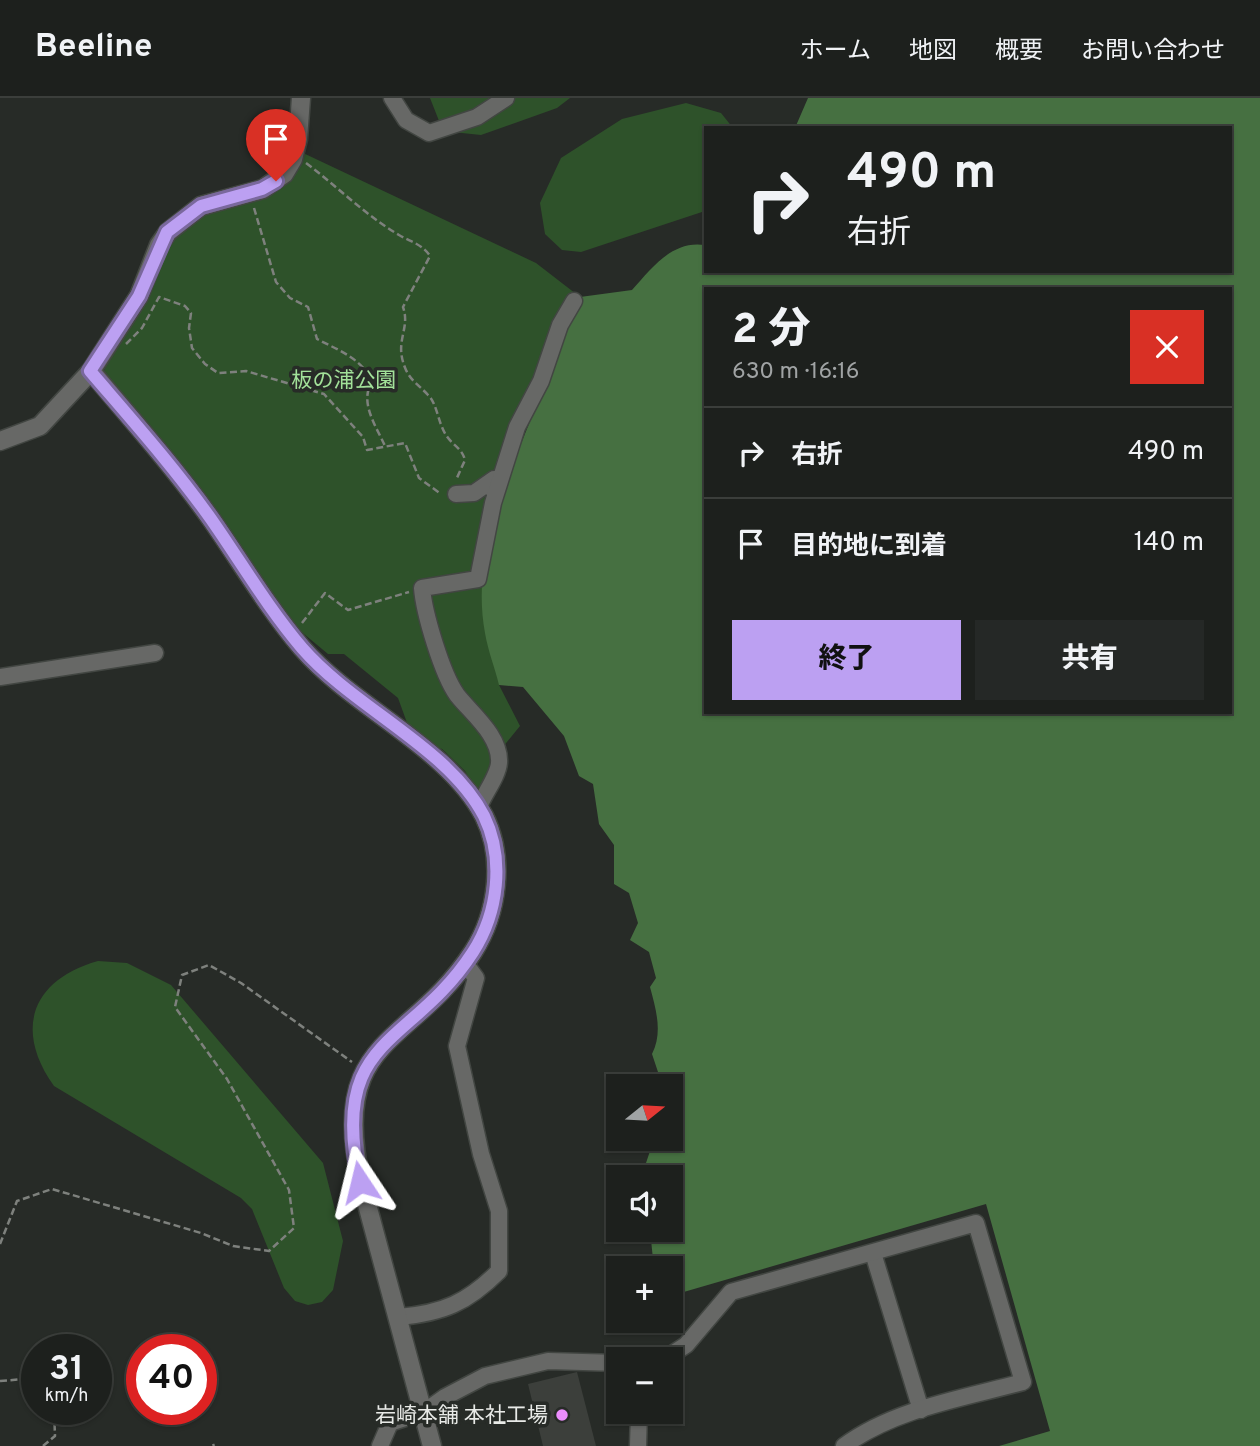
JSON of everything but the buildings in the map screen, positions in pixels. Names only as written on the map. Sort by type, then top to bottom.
[{"type":"street","points":[[0,441],[40,426],[90,371],[139,296],[167,232],[201,206],[262,189],[284,174],[293,159],[301,98]]},
{"type":"street","points":[[392,98],[406,120],[429,133],[477,117],[506,98]]},
{"type":"street","points":[[479,807],[499,763],[496,749],[478,717],[452,684],[423,608],[422,588],[478,579],[493,503],[517,427],[541,381],[560,325],[574,301]]},
{"type":"street","points":[[90,371],[176,471],[292,636],[349,694],[453,774],[479,807],[492,836],[496,862],[492,914],[453,979],[386,1040],[364,1070],[358,1082],[356,1101],[355,1155],[432,1446]]},
{"type":"street","points":[[456,494],[474,493],[494,479],[493,503]]},
{"type":"street","points":[[0,677],[155,653]]},
{"type":"street","points":[[399,1317],[436,1314],[481,1289],[499,1271],[499,1211],[481,1154],[457,1046],[476,978],[465,963]]},
{"type":"street","points":[[683,1347],[731,1292],[976,1223],[1023,1381],[921,1410],[859,1435],[844,1446]]},
{"type":"street","points":[[873,1253],[921,1410]]},
{"type":"street","points":[[380,1446],[390,1423],[424,1412],[475,1381],[506,1370],[548,1361],[606,1363]]},
{"type":"street","points":[[639,1424],[640,1445]]},
{"type":"path","points":[[114,338],[128,345],[159,297],[184,306],[191,313],[189,328],[192,348],[205,364],[218,373],[246,371],[324,394],[363,438],[367,450],[405,443],[419,478],[442,495],[456,494],[453,486],[465,460],[463,451],[447,438],[436,416],[431,396],[408,374],[399,353],[407,317],[403,307],[430,256],[424,247],[370,216],[347,194],[306,163],[293,159]]},
{"type":"path","points":[[262,189],[254,210],[276,282],[290,298],[308,307],[317,339],[354,359],[369,373],[372,382],[366,391],[368,408],[385,447]]},
{"type":"path","points":[[292,636],[325,593],[348,610],[422,588]]},
{"type":"path","points":[[0,1244],[17,1201],[52,1189],[201,1233],[233,1246],[269,1251],[294,1228],[289,1190],[227,1079],[175,1007],[182,975],[209,965],[241,983],[364,1070]]},
{"type":"path","points":[[0,1381],[21,1379]]},
{"type":"path","points":[[43,1446],[55,1436],[55,1425]]},
{"type":"green space","points":[[430,98],[570,98],[557,108],[481,135],[443,131]]},
{"type":"green space","points":[[686,103],[721,113],[731,126],[704,126],[704,211],[581,252],[562,250],[545,234],[540,203],[561,158],[622,119]]},
{"type":"green space","name":"板の浦公園","points":[[301,152],[536,263],[580,297],[520,442],[499,685],[520,726],[498,753],[479,794],[465,771],[442,749],[432,747],[410,731],[398,698],[344,654],[328,654],[298,629],[103,372],[167,247],[191,220],[237,200]]},
{"type":"green space","points":[[98,961],[127,963],[171,985],[323,1163],[343,1241],[333,1290],[322,1302],[308,1305],[295,1301],[284,1288],[252,1209],[241,1198],[54,1086],[35,1046],[33,1027],[36,1010],[44,994],[57,981]]},
{"type":"shaded area","points":[[808,98],[1260,98],[1260,1446],[999,1446],[1050,1431],[986,1204],[683,1292],[683,1256],[653,1256],[651,1242],[683,1242],[683,1165],[645,1165],[650,1152],[683,1151],[683,1074],[659,1074],[652,1054],[658,1029],[650,987],[656,978],[649,952],[630,940],[638,923],[629,893],[614,884],[614,845],[599,824],[593,784],[579,776],[564,736],[523,687],[499,685],[486,640],[482,601],[483,569],[498,506],[564,330],[580,297],[632,290],[664,257],[682,247],[704,245],[704,273],[1232,273],[1232,126],[796,126]]},
{"type":"place","name":"岩崎本舗 本社工場","points":[[562,1415]]},
{"type":"route","points":[[276,181],[262,189],[201,206],[167,232],[159,245],[139,296],[90,371],[176,471],[268,604],[302,648],[349,694],[453,774],[479,807],[492,836],[496,889],[492,914],[474,950],[453,979],[386,1040],[358,1082],[354,1139],[360,1182]]}]
